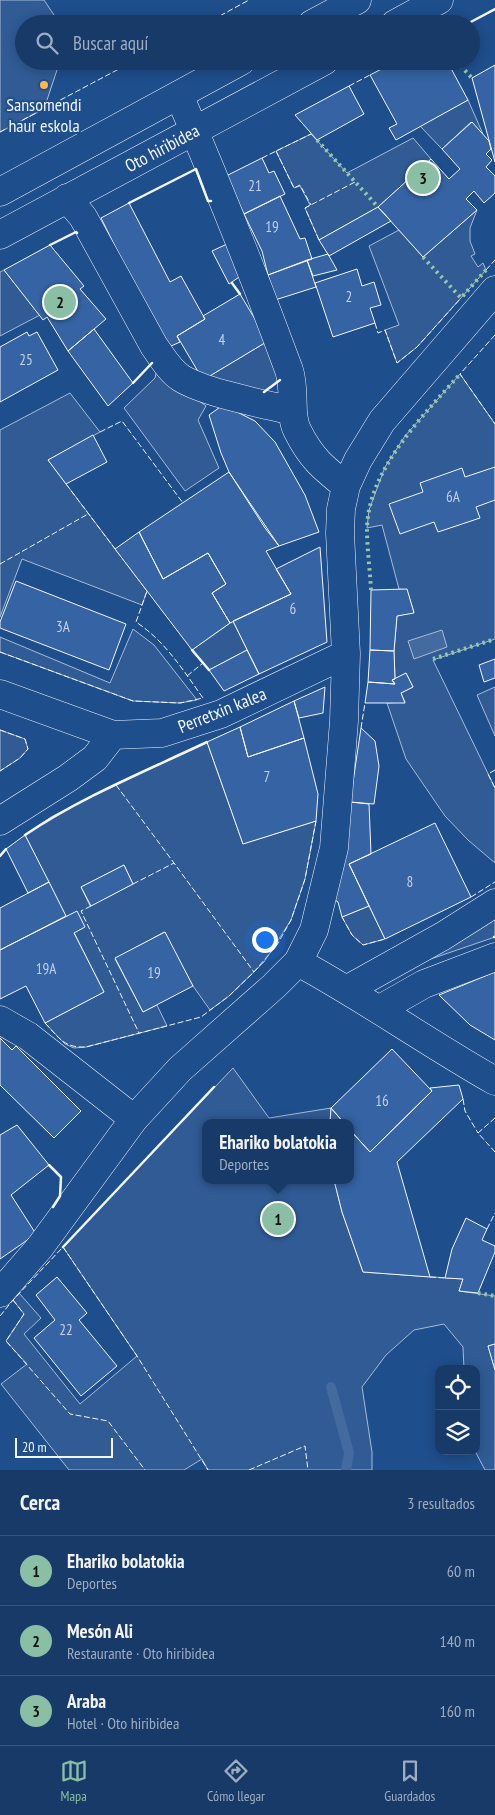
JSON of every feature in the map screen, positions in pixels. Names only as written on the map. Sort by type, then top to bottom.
[{"type":"street","points":[[329,15],[358,0]]},
{"type":"street","points":[[412,15],[439,0]]},
{"type":"street","points":[[0,192],[225,70]]},
{"type":"street","name":"Oto hiribidea","points":[[0,235],[307,70]]},
{"type":"street","points":[[179,95],[254,278],[294,384],[293,411],[296,428],[314,459],[346,486]]},
{"type":"street","points":[[67,198],[83,217],[154,346],[166,364],[181,378],[202,387],[293,411]]},
{"type":"street","points":[[0,1293],[40,1247],[134,1119],[180,1069],[274,986],[298,962],[314,930],[334,848],[344,721],[346,654],[340,532],[341,509],[346,486],[358,460],[382,421],[495,290]]},
{"type":"street","name":"Perretxin kalea","points":[[113,735],[162,733],[222,714],[346,654]]},
{"type":"street","points":[[0,694],[113,735],[95,758],[68,778],[0,821]]},
{"type":"street","points":[[348,989],[443,936],[495,903]]},
{"type":"street","points":[[380,1008],[424,984],[495,957]]},
{"type":"street","points":[[298,962],[380,1008],[456,1059],[495,1081]]},
{"type":"street","points":[[0,1020],[28,1036],[134,1119]]},
{"type":"shaded area","points":[[0,0],[44,0],[54,15],[15,15],[15,70],[57,70],[44,109],[0,132]]},
{"type":"shaded area","points":[[468,100],[483,134],[471,122],[442,149],[420,126]]},
{"type":"shaded area","points":[[311,134],[347,173],[413,138],[431,159],[378,207],[319,240],[305,208],[310,205],[300,186],[294,188],[276,151]]},
{"type":"shaded area","points":[[477,210],[470,228],[470,241],[475,254],[471,256],[478,267],[483,263],[486,270],[417,347],[397,363],[385,330],[399,325],[369,246],[399,230],[423,257]]},
{"type":"shaded area","points":[[4,270],[40,315],[0,336],[0,272]]},
{"type":"shaded area","points":[[268,341],[280,380],[260,396],[203,380]]},
{"type":"shaded area","points":[[157,369],[206,406],[198,420],[219,468],[185,491],[124,408],[155,378]]},
{"type":"shaded area","points":[[460,374],[495,424],[495,639],[433,660],[495,788],[495,863],[468,840],[445,816],[406,759],[387,703],[405,702],[401,693],[413,687],[406,673],[395,679],[394,651],[397,616],[414,612],[407,590],[399,589],[382,525],[367,528],[369,510],[385,467],[405,436]]},
{"type":"shaded area","points":[[70,393],[100,432],[48,460],[147,591],[142,605],[22,559],[0,617],[0,430]]},
{"type":"shaded area","points":[[233,621],[247,650],[209,670],[192,650]]},
{"type":"shaded area","points":[[133,629],[154,645],[197,700],[180,703],[133,701],[0,652],[0,637],[110,683]]},
{"type":"shaded area","points":[[442,630],[447,647],[414,659],[408,641]]},
{"type":"shaded area","points":[[495,687],[495,736],[477,695]]},
{"type":"shaded area","points":[[0,730],[25,739],[28,749],[20,758],[0,771]]},
{"type":"shaded area","points":[[207,742],[243,844],[316,821],[305,879],[291,920],[264,962],[229,996],[210,1010],[193,986],[164,932],[115,959],[143,1012],[157,1005],[167,1026],[86,1047],[74,1048],[65,1044],[45,1023],[104,992],[25,835],[51,817]],"holes":[[[124,865],[133,884],[90,906],[81,887]]]},
{"type":"shaded area","points":[[369,906],[385,939],[363,945],[352,935],[342,917]]},
{"type":"shaded area","points":[[495,919],[495,937],[419,963]]},
{"type":"shaded area","points":[[233,1068],[269,1118],[331,1108],[330,1119],[202,1119],[202,1184],[335,1184],[342,1212],[363,1272],[463,1279],[459,1291],[495,1296],[495,1344],[488,1346],[495,1370],[495,1470],[485,1470],[477,1455],[480,1455],[480,1365],[464,1365],[463,1347],[444,1324],[414,1330],[386,1355],[362,1387],[372,1452],[372,1470],[208,1470],[202,1459],[184,1470],[69,1470],[1,1384],[27,1364],[6,1341],[24,1314],[13,1300],[19,1293],[41,1318],[24,1334],[80,1404],[137,1356],[63,1247]]},
{"type":"building","points":[[495,65],[495,162],[472,78]]},
{"type":"building","points":[[380,70],[452,70],[468,100],[396,140],[389,128],[397,124],[370,75]]},
{"type":"building","points":[[349,86],[364,114],[317,140],[295,115]]},
{"type":"building","points":[[472,122],[489,141],[491,149],[486,154],[492,160],[486,167],[495,176],[495,193],[484,203],[474,191],[466,199],[477,210],[423,257],[378,207],[431,159],[449,179],[460,169],[442,149]]},
{"type":"building","points":[[262,158],[269,173],[274,171],[285,194],[244,214],[226,176]]},
{"type":"building","points":[[280,196],[300,239],[305,238],[312,259],[268,275],[262,251],[244,214]]},
{"type":"building","points":[[129,203],[170,282],[181,276],[205,319],[177,336],[180,342],[169,347],[150,317],[101,218]]},
{"type":"building","points":[[378,207],[391,221],[329,256],[319,240]]},
{"type":"building","points":[[227,244],[242,275],[229,284],[212,251]]},
{"type":"building","points":[[50,245],[84,286],[80,289],[106,319],[68,351],[47,317],[43,320],[4,270]]},
{"type":"building","points":[[328,254],[337,270],[313,276],[307,260]]},
{"type":"building","points":[[307,260],[316,287],[275,300],[268,275]]},
{"type":"building","points":[[357,269],[362,286],[374,282],[381,305],[370,308],[375,323],[333,337],[315,283]]},
{"type":"building","points":[[240,294],[268,341],[203,380],[177,336],[205,319],[203,316]]},
{"type":"building","points":[[94,329],[133,383],[108,406],[68,351]]},
{"type":"building","points":[[27,332],[29,336],[37,332],[58,370],[0,402],[0,347]]},
{"type":"building","points":[[223,405],[255,421],[275,442],[305,495],[319,532],[279,546],[265,528],[229,472],[221,453],[209,415]]},
{"type":"building","points":[[93,435],[107,462],[66,484],[48,460]]},
{"type":"building","points":[[495,467],[495,500],[476,507],[480,518],[438,532],[434,522],[400,534],[389,504],[423,492],[420,483],[462,468],[465,477]]},
{"type":"building","points":[[229,472],[279,546],[266,551],[291,594],[230,623],[212,593],[226,584],[208,553],[163,579],[139,532]]},
{"type":"building","points":[[139,532],[163,579],[208,553],[226,584],[212,593],[230,623],[192,650],[115,549]]},
{"type":"building","points":[[320,547],[327,642],[259,674],[233,621],[291,594],[276,569]]},
{"type":"building","points":[[16,581],[126,624],[109,670],[0,628],[0,622]]},
{"type":"building","points":[[407,589],[414,613],[397,616],[394,651],[370,650],[371,590]]},
{"type":"building","points":[[247,650],[259,674],[224,691],[209,670]]},
{"type":"building","points":[[370,650],[394,651],[395,679],[392,680],[395,684],[368,682]]},
{"type":"building","points":[[495,659],[495,678],[484,682],[479,665]]},
{"type":"building","points":[[406,673],[413,687],[401,693],[405,703],[365,703],[368,682],[395,684],[392,680]]},
{"type":"building","points":[[325,687],[323,713],[299,718],[294,701]]},
{"type":"building","points":[[294,701],[304,738],[248,757],[240,727]]},
{"type":"building","points":[[240,727],[248,757],[304,738],[318,794],[316,821],[243,844],[207,742]]},
{"type":"building","points":[[361,728],[375,741],[379,766],[374,804],[350,802]]},
{"type":"building","points":[[350,802],[369,804],[371,854],[349,864],[369,906],[342,917],[338,902],[335,900]]},
{"type":"building","points":[[435,823],[471,897],[385,939],[349,864]]},
{"type":"building","points":[[25,835],[49,882],[28,893],[6,849]]},
{"type":"building","points":[[124,865],[133,884],[91,906],[81,887]]},
{"type":"building","points":[[49,882],[66,916],[0,950],[0,908]]},
{"type":"building","points":[[77,911],[85,927],[74,933],[104,992],[45,1023],[26,986],[0,999],[0,950]]},
{"type":"building","points":[[165,932],[193,986],[143,1012],[115,958]]},
{"type":"building","points":[[495,972],[495,1040],[470,1025],[439,995]]},
{"type":"building","points":[[0,1038],[12,1050],[16,1046],[81,1111],[54,1138],[0,1085]]},
{"type":"building","points":[[392,1049],[432,1091],[370,1152],[354,1134],[354,1119],[341,1119],[331,1108]]},
{"type":"building","points":[[459,1085],[463,1099],[397,1162],[430,1277],[363,1272],[342,1212],[335,1184],[354,1184],[354,1134],[370,1152],[432,1091],[430,1088]]},
{"type":"building","points":[[331,1108],[341,1119],[330,1119]]},
{"type":"building","points":[[17,1125],[49,1165],[11,1195],[36,1234],[0,1259],[0,1135]]},
{"type":"building","points":[[466,1218],[487,1229],[482,1240],[495,1246],[495,1252],[478,1293],[459,1291],[463,1279],[445,1278],[452,1249]]},
{"type":"building","points":[[57,1277],[87,1313],[79,1320],[117,1366],[81,1396],[34,1338],[55,1320],[36,1295]]},
{"type":"building","points":[[495,1344],[495,1370],[488,1346]]},
{"type":"waterway","points":[[331,1387],[349,1453],[346,1470]]},
{"type":"hedge","points":[[464,70],[472,78]]},
{"type":"hedge","points":[[317,140],[378,207]]},
{"type":"hedge","points":[[423,257],[461,298],[486,270]]},
{"type":"hedge","points":[[371,590],[367,529],[370,507],[377,485],[400,445],[460,374]]},
{"type":"hedge","points":[[433,659],[495,639]]},
{"type":"hedge","points":[[478,1293],[495,1296]]},
{"type":"fence","points":[[222,15],[249,0]]},
{"type":"fence","points":[[0,132],[117,70]]},
{"type":"fence","points":[[349,86],[370,75]]},
{"type":"fence","points":[[262,158],[311,134]]},
{"type":"fence","points":[[276,151],[294,188],[300,185],[311,205]]},
{"type":"fence","points":[[319,240],[305,208],[355,182]]},
{"type":"fence","points":[[486,270],[495,260]]},
{"type":"fence","points":[[375,323],[378,333],[385,330],[397,363],[417,347],[461,298]]},
{"type":"fence","points":[[495,335],[460,374],[495,424]]},
{"type":"fence","points":[[100,432],[122,421],[183,503]]},
{"type":"fence","points":[[66,484],[115,549]]},
{"type":"fence","points":[[0,564],[88,514]]},
{"type":"fence","points":[[0,652],[133,701],[180,703],[203,698],[165,647],[136,622],[147,591]]},
{"type":"fence","points":[[187,676],[203,663]]},
{"type":"fence","points":[[361,728],[365,703]]},
{"type":"fence","points":[[0,730],[25,739],[28,749],[20,758],[0,771]]},
{"type":"fence","points":[[495,770],[488,774],[495,788]]},
{"type":"fence","points":[[116,785],[174,863]]},
{"type":"fence","points":[[45,1023],[67,1044],[86,1047],[201,1017],[229,996],[254,972],[277,945],[291,920],[305,879],[316,821]]},
{"type":"fence","points":[[133,884],[174,863],[254,972]]},
{"type":"fence","points":[[471,897],[495,882]]},
{"type":"fence","points":[[91,906],[81,911],[139,1033]]},
{"type":"fence","points":[[342,917],[352,935],[363,945],[385,939]]},
{"type":"fence","points":[[463,1099],[465,1111],[478,1133]]},
{"type":"fence","points":[[495,1118],[478,1133],[495,1152]]},
{"type":"fence","points":[[487,1229],[495,1213]]},
{"type":"fence","points":[[0,1316],[63,1247],[137,1356],[208,1470]]},
{"type":"fence","points":[[430,1277],[445,1278]]},
{"type":"fence","points":[[13,1300],[24,1314],[6,1341],[70,1414],[108,1421],[145,1470]]},
{"type":"fence","points":[[249,1470],[305,1446],[308,1470]]},
{"type":"wall","points":[[480,17],[495,9]]},
{"type":"wall","points":[[129,203],[196,169],[208,201],[211,201]]},
{"type":"wall","points":[[50,245],[77,233]]},
{"type":"wall","points":[[232,283],[240,294]]},
{"type":"wall","points":[[133,383],[152,363]]},
{"type":"wall","points":[[264,392],[280,380]]},
{"type":"wall","points":[[192,650],[209,670]]},
{"type":"wall","points":[[25,835],[46,821],[91,797],[207,742]]},
{"type":"wall","points":[[0,856],[6,849]]},
{"type":"wall","points":[[63,1247],[214,1087]]},
{"type":"wall","points":[[49,1165],[61,1177],[60,1196],[53,1207]]},
{"type":"place","name":"Sansomendi haur eskola","points":[[44,85]]},
{"type":"place","name":"Araba","points":[[423,178]]},
{"type":"place","name":"Mesón Ali","points":[[60,302]]},
{"type":"place","name":"Ehariko bolatokia","points":[[278,1219]]}]
